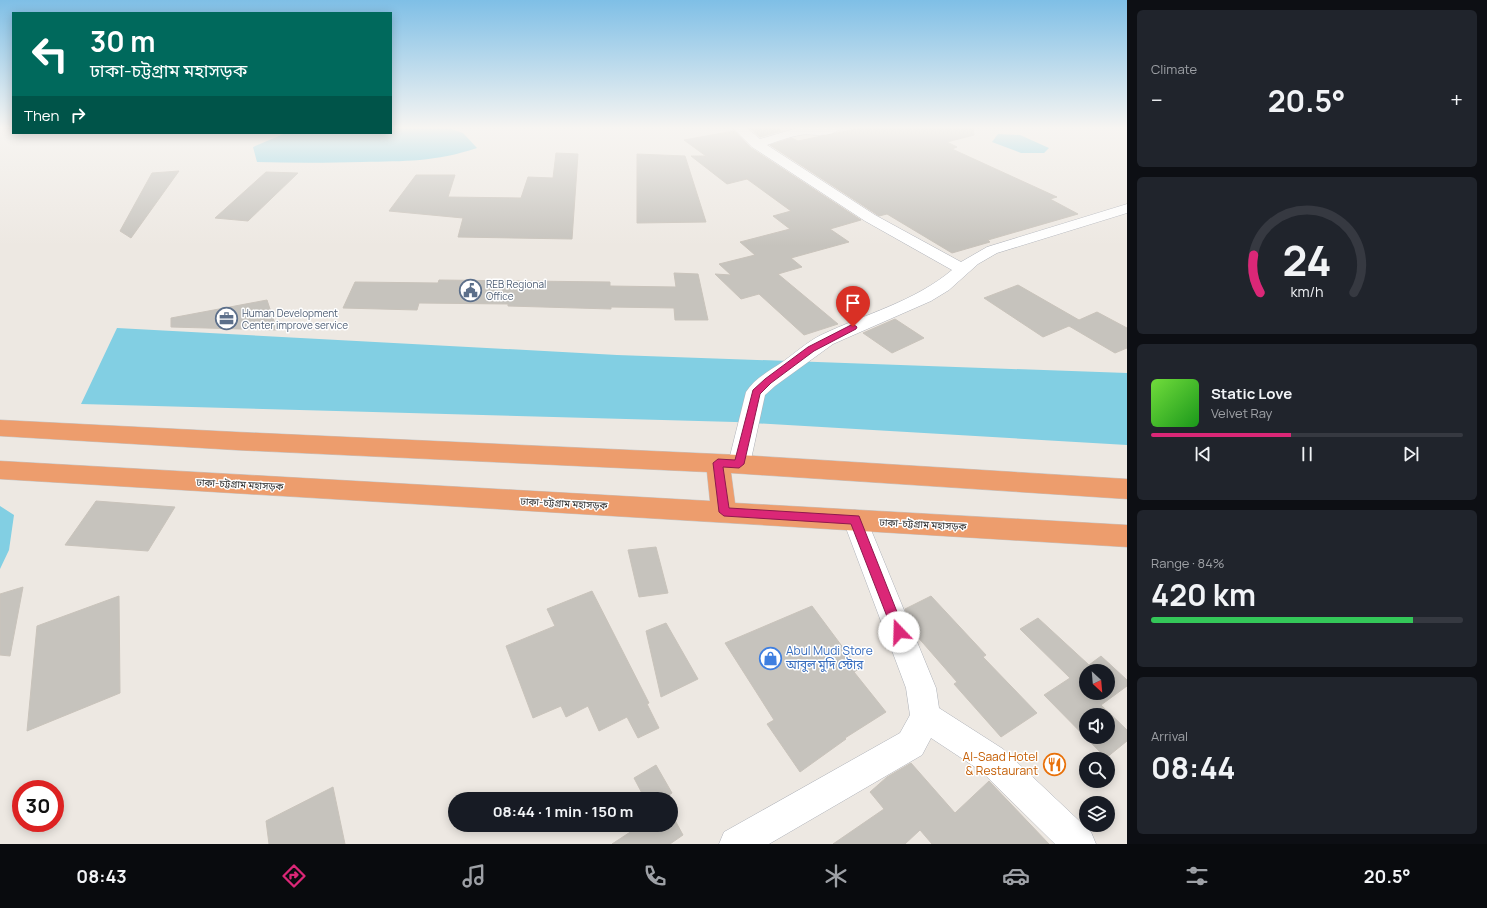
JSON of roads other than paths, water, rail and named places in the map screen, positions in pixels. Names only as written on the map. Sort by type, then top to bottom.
[{"type":"highway","points":[[0,428],[244,442],[728,464],[1127,489]]},
{"type":"highway","points":[[724,512],[728,464]]},
{"type":"highway","name":"ঢাকা-চট্টগ্রাম মহাসড়ক","points":[[0,470],[1127,536]]},
{"type":"street","points":[[792,167],[891,232],[962,269]]},
{"type":"street","points":[[728,464],[756,392],[768,381],[826,340],[943,286],[972,261],[992,250],[1127,208]]},
{"type":"street","points":[[736,844],[911,744],[926,717],[921,688],[855,520]]},
{"type":"street","points":[[926,717],[992,760],[1079,844]]},
{"type":"water","points":[[117,328],[617,355],[1127,373],[1127,445],[735,422],[81,404]]},
{"type":"water","points":[[0,506],[14,515],[9,550],[0,569]]},
{"type":"place","name":"REB Regional Office","points":[[470,290]]},
{"type":"place","name":"Human Development Center improve service","points":[[227,319]]},
{"type":"place","name":"Abul Mudi Store আবুল মুদি স্টোর","points":[[771,658]]},
{"type":"place","name":"Al-Saad Hotel & Restaurant","points":[[1054,764]]}]
